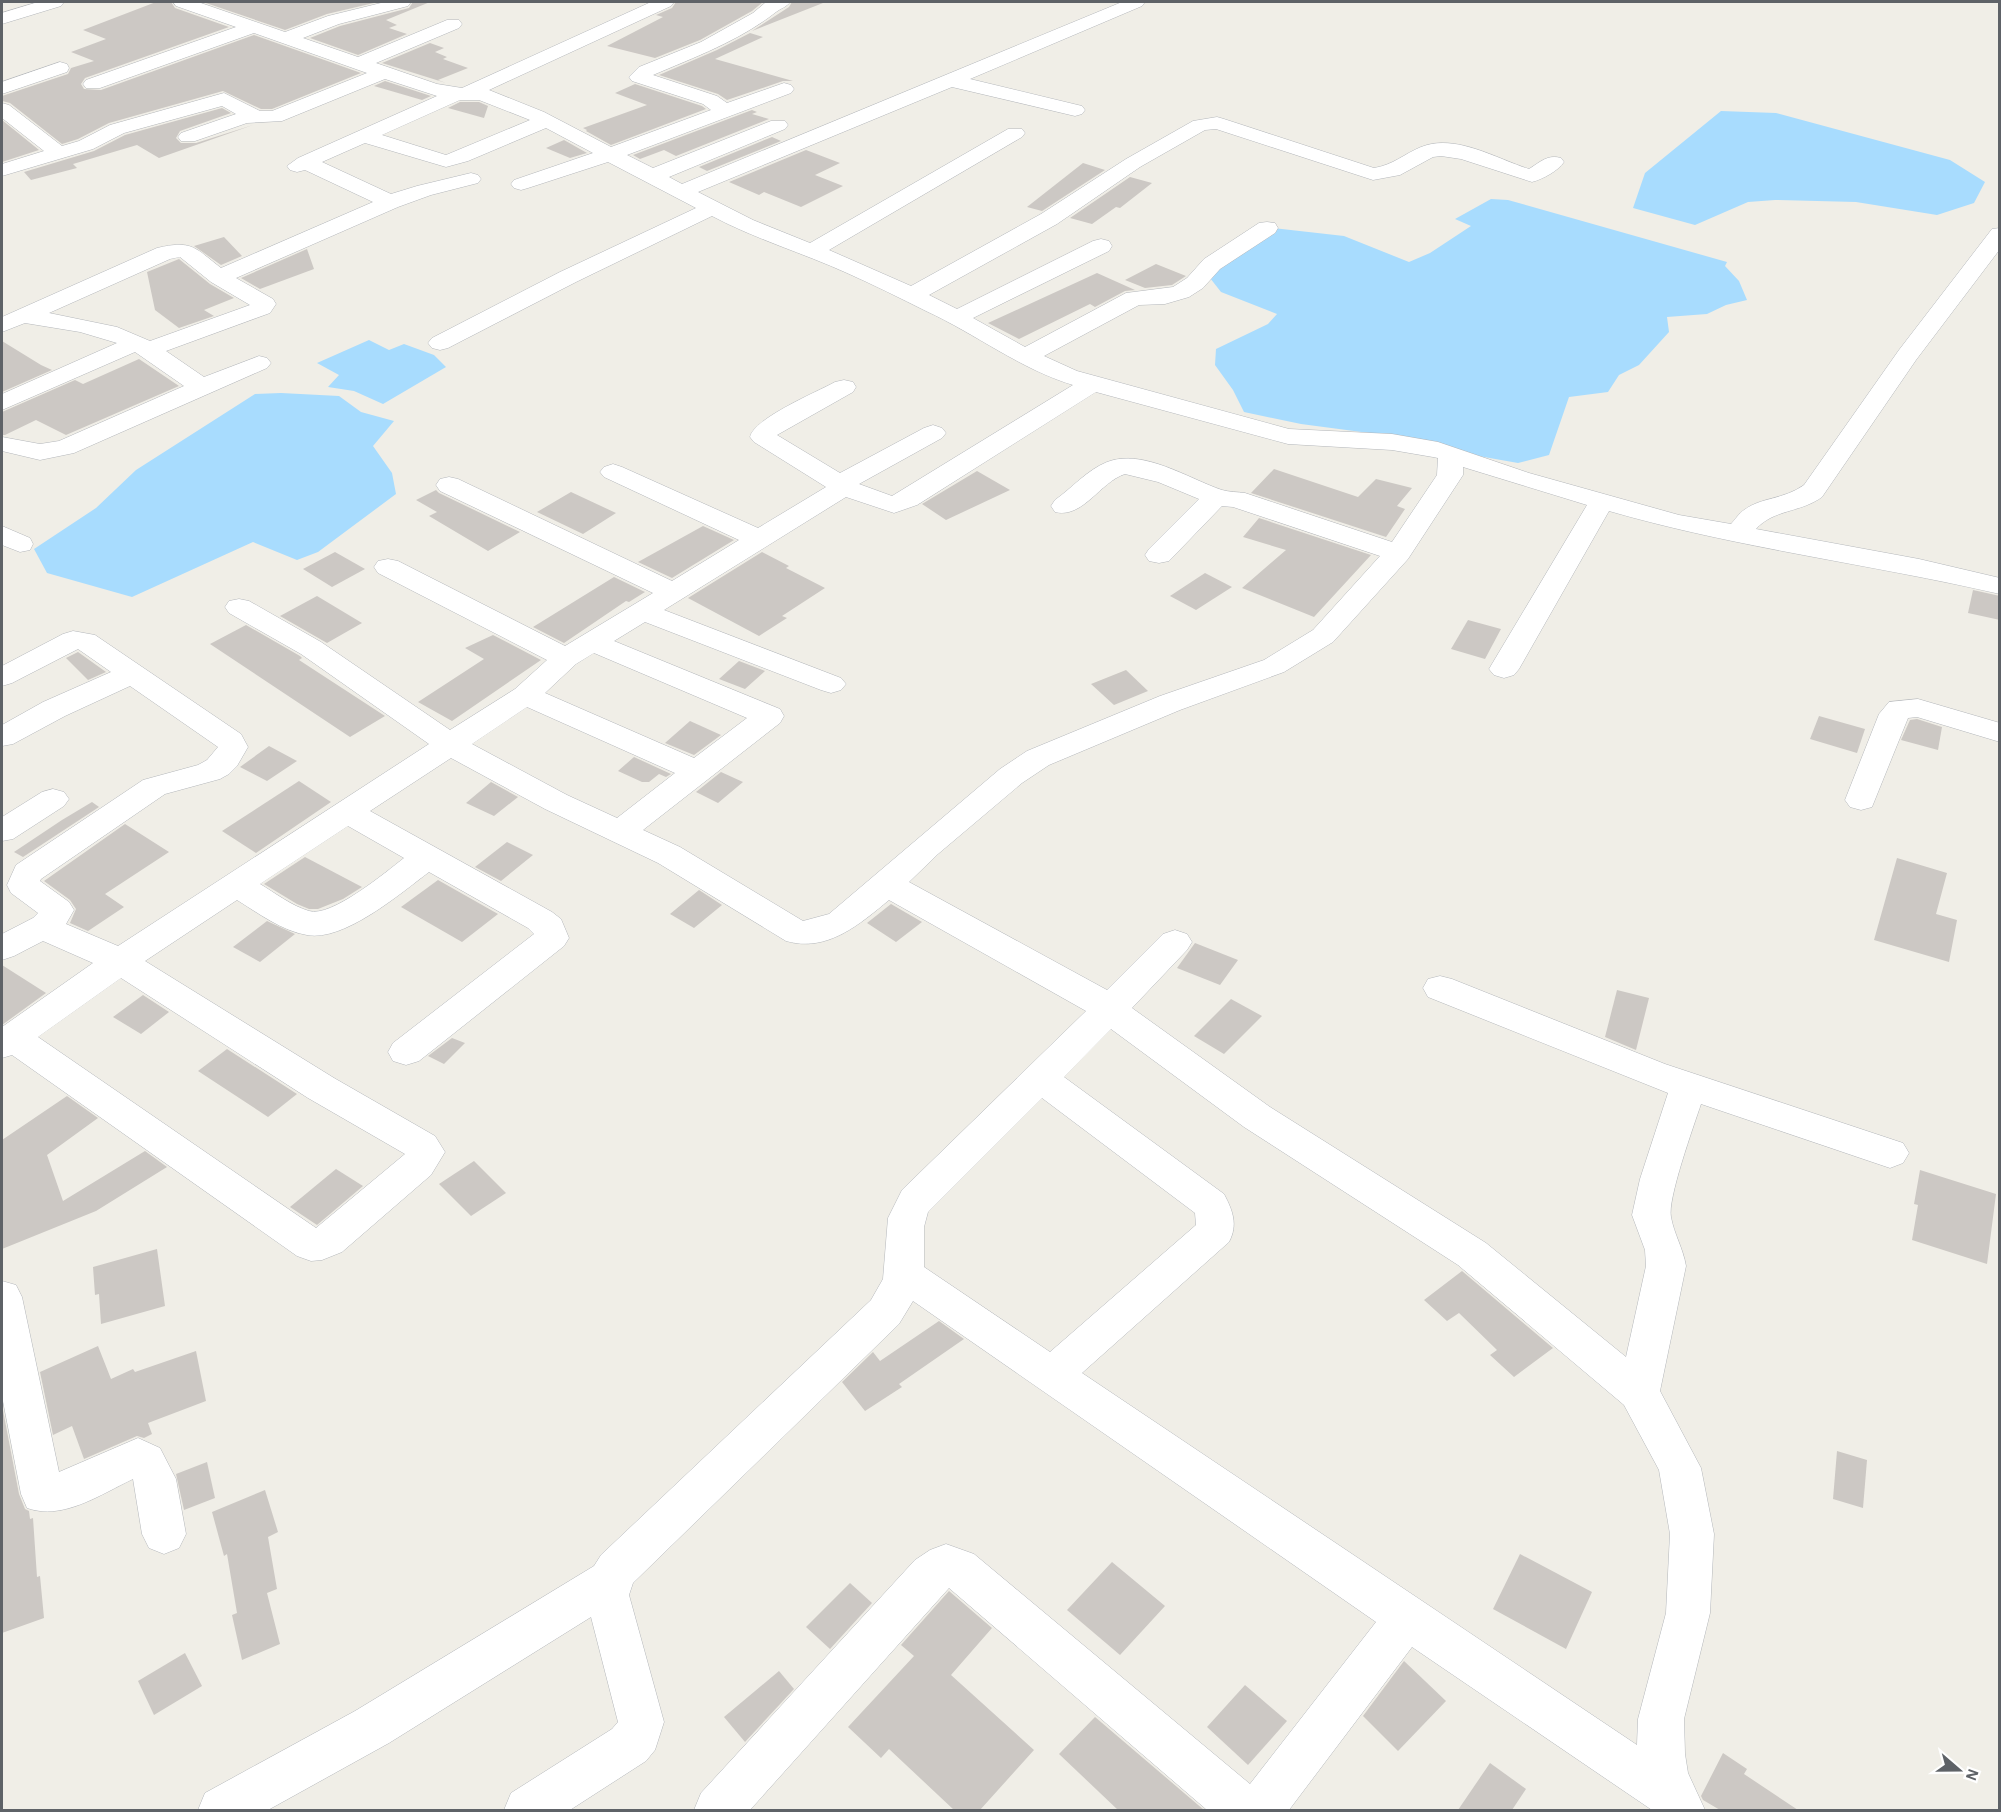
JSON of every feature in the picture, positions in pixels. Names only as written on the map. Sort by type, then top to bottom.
[{"type":"street","points":[[6,14],[55,2]]},
{"type":"street","points":[[182,2],[432,88],[461,94],[482,94],[546,121],[745,225],[855,268],[1068,376],[1149,400],[1288,435],[1328,440],[1392,442],[1451,454],[1520,478],[1676,522],[1919,567],[2000,586]]},
{"type":"street","points":[[286,38],[334,20],[402,2]]},
{"type":"street","points":[[390,202],[301,164],[665,2]]},
{"type":"street","points":[[725,111],[701,96],[639,77],[646,71],[720,40],[781,2]]},
{"type":"street","points":[[680,192],[1136,2]]},
{"type":"street","points":[[358,64],[453,24]]},
{"type":"street","points":[[93,84],[254,27]]},
{"type":"street","points":[[2,88],[60,68]]},
{"type":"street","points":[[188,137],[254,116],[275,117],[384,73]]},
{"type":"street","points":[[948,80],[1075,110]]},
{"type":"street","points":[[521,184],[608,155],[783,89]]},
{"type":"street","points":[[2,170],[93,143],[117,129],[224,99],[254,116]]},
{"type":"street","points":[[2,109],[59,153]]},
{"type":"street","points":[[363,136],[446,161],[461,157],[546,121]]},
{"type":"street","points":[[912,295],[1049,219],[1133,163],[1207,123],[1217,123],[1373,174],[1393,171],[1433,150],[1466,155],[1532,176],[1554,162]]},
{"type":"street","points":[[650,177],[778,125]]},
{"type":"street","points":[[812,251],[1015,133]]},
{"type":"street","points":[[219,277],[390,202],[423,190],[471,179]]},
{"type":"street","points":[[440,343],[568,277],[712,208]]},
{"type":"street","points":[[1026,356],[1134,298],[1165,297],[1181,292],[1195,283],[1212,264],[1267,228]]},
{"type":"street","points":[[1737,533],[1754,515],[1769,508],[1798,501],[1813,491],[1907,355],[2000,234]]},
{"type":"street","points":[[956,318],[1101,246]]},
{"type":"street","points":[[2,403],[142,346],[262,308],[265,304],[219,277],[184,250],[175,249],[12,321]]},
{"type":"street","points":[[12,321],[99,328],[142,346],[202,387]]},
{"type":"street","points":[[2,444],[28,451],[52,452],[259,363]]},
{"type":"street","points":[[844,387],[772,426],[764,432],[763,437],[842,485],[880,502],[894,505],[908,499],[1094,383]]},
{"type":"street","points":[[45,926],[46,929],[120,961],[321,1088],[422,1146],[426,1152],[418,1166],[328,1241],[310,1245],[7,1041],[120,961],[525,695],[566,658],[842,485],[933,433]]},
{"type":"street","points":[[239,607],[311,648],[449,744],[556,802],[669,855],[798,933],[817,931],[841,922],[936,839],[1011,777],[1038,758],[1170,703],[1274,666],[1323,636],[1398,553],[1450,475],[1451,454]]},
{"type":"street","points":[[1064,506],[1118,466],[1130,465],[1196,486],[1217,498],[1236,499],[1398,553]]},
{"type":"street","points":[[613,472],[759,539]]},
{"type":"street","points":[[449,484],[673,592]]},
{"type":"street","points":[[1159,555],[1217,498]]},
{"type":"street","points":[[1503,669],[1602,501]]},
{"type":"street","points":[[388,567],[566,658]]},
{"type":"street","points":[[642,611],[831,684]]},
{"type":"street","points":[[2,677],[79,639],[98,648],[134,673],[230,741],[232,747],[229,755],[215,768],[195,778],[176,777],[154,787],[27,873],[12,878]]},
{"type":"street","points":[[593,642],[769,716],[619,832]]},
{"type":"street","points":[[2,737],[54,709],[134,673]]},
{"type":"street","points":[[525,695],[697,771]]},
{"type":"street","points":[[1861,801],[1894,714],[1900,709],[1918,708],[2000,733]]},
{"type":"street","points":[[2,831],[53,799]]},
{"type":"street","points":[[347,812],[540,920],[549,927],[552,938],[406,1052]]},
{"type":"street","points":[[236,885],[308,924],[324,924],[344,916],[428,857]]},
{"type":"street","points":[[2,948],[45,926],[56,915],[57,910],[12,878]]},
{"type":"street","points":[[887,884],[1089,995],[1257,1117],[1472,1254],[1639,1392],[1680,1468],[1692,1534],[1688,1613],[1661,1719],[1661,1754],[1676,1802]]},
{"type":"street","points":[[528,1810],[629,1746],[638,1734],[640,1722],[607,1595],[610,1581],[617,1569],[885,1312],[895,1299],[904,1274],[905,1218],[909,1209],[1175,942]]},
{"type":"street","points":[[1440,988],[1652,1074],[1890,1153]]},
{"type":"street","points":[[1040,1078],[1211,1205],[1215,1218],[1215,1231],[1052,1375]]},
{"type":"street","points":[[1639,1392],[1666,1266],[1664,1250],[1651,1215],[1659,1179],[1688,1086]]},
{"type":"street","points":[[904,1274],[1676,1802]]},
{"type":"street","points":[[2,1297],[42,1494],[60,1492],[138,1457],[142,1458],[150,1465],[154,1475],[164,1534]]},
{"type":"street","points":[[718,1810],[931,1575],[946,1564],[958,1568],[1243,1810]]},
{"type":"street","points":[[222,1810],[372,1727],[610,1581]]},
{"type":"street","points":[[1260,1810],[1407,1618]]},
{"type":"water","points":[[1721,111],[1776,113],[1950,160],[1985,182],[1974,203],[1937,215],[1856,202],[1775,200],[1748,202],[1695,225],[1633,208],[1645,173]]},
{"type":"water","points":[[1491,199],[1508,200],[1727,262],[1725,266],[1739,281],[1747,300],[1726,305],[1707,314],[1667,317],[1669,332],[1639,365],[1619,375],[1608,392],[1569,397],[1549,455],[1518,463],[1450,451],[1407,438],[1301,424],[1244,412],[1233,390],[1215,365],[1216,349],[1268,324],[1277,314],[1221,292],[1210,278],[1212,267],[1273,228],[1344,236],[1409,262],[1430,253],[1471,226],[1455,219]]},
{"type":"water","points":[[369,340],[389,350],[404,344],[434,355],[446,367],[383,404],[354,391],[328,387],[339,375],[317,363]]},
{"type":"water","points":[[255,394],[339,396],[361,412],[394,421],[373,446],[392,473],[396,494],[318,552],[297,560],[253,542],[132,597],[47,573],[34,549],[96,508],[136,470]]},
{"type":"building","points":[[156,2],[171,2],[175,8],[229,27],[85,78],[81,84],[84,89],[101,90],[254,35],[361,73],[272,109],[261,109],[223,91],[109,123],[78,139],[62,144],[10,103],[2,101],[2,96],[68,74],[71,68],[94,61],[71,52],[106,39],[83,30]]},
{"type":"building","points":[[203,2],[378,2],[327,14],[285,30]]},
{"type":"building","points":[[413,2],[430,2],[386,20],[397,25],[389,28],[407,34],[358,55],[310,38],[340,26],[409,8]]},
{"type":"building","points":[[676,2],[763,2],[752,11],[700,40],[655,58],[607,46],[663,17],[656,15],[672,8]]},
{"type":"building","points":[[792,2],[823,3],[752,31],[789,7]]},
{"type":"building","points":[[750,33],[763,37],[715,59],[793,81],[783,81],[727,100],[718,94],[659,75],[717,50]]},
{"type":"building","points":[[430,43],[444,48],[435,52],[447,57],[443,59],[468,68],[438,80],[446,83],[382,63]]},
{"type":"building","points":[[385,81],[431,96],[422,100],[374,86]]},
{"type":"building","points":[[635,84],[706,109],[611,145],[583,128],[647,105],[615,93]]},
{"type":"building","points":[[460,102],[479,102],[488,106],[484,118],[448,108]]},
{"type":"building","points":[[222,108],[231,113],[180,131],[176,138],[181,143],[196,143],[253,125],[159,158],[137,145],[73,164],[77,168],[31,180],[24,172],[94,151],[125,135]]},
{"type":"building","points":[[752,110],[757,112],[752,114],[769,119],[676,156],[664,150],[640,159],[633,155]]},
{"type":"building","points":[[2,120],[39,150],[2,162]]},
{"type":"building","points":[[772,137],[781,141],[707,171],[699,167]]},
{"type":"building","points":[[564,140],[587,153],[570,158],[546,148]]},
{"type":"building","points":[[806,150],[840,163],[815,175],[843,186],[801,207],[764,192],[759,195],[729,182]]},
{"type":"building","points":[[1083,163],[1105,170],[1042,211],[1027,207]]},
{"type":"building","points":[[1130,177],[1152,183],[1120,208],[1116,207],[1092,224],[1070,218]]},
{"type":"building","points":[[224,237],[242,256],[221,265],[194,246]]},
{"type":"building","points":[[307,249],[314,269],[260,289],[241,278]]},
{"type":"building","points":[[179,259],[210,284],[234,298],[204,310],[214,316],[179,328],[155,310],[147,272]]},
{"type":"building","points":[[1156,264],[1186,276],[1172,285],[1145,288],[1125,280]]},
{"type":"building","points":[[1097,273],[1135,290],[1125,291],[1095,307],[1090,304],[1019,339],[988,323]]},
{"type":"building","points":[[2,341],[41,365],[52,370],[2,392]]},
{"type":"building","points":[[139,359],[179,386],[66,435],[36,420],[2,435],[2,412],[75,380],[83,384]]},
{"type":"building","points":[[1274,469],[1358,497],[1376,479],[1412,488],[1397,506],[1405,509],[1386,537],[1251,493]]},
{"type":"building","points":[[977,471],[1010,490],[946,520],[922,504]]},
{"type":"building","points":[[436,490],[520,532],[488,551],[429,516],[437,512],[416,500]]},
{"type":"building","points":[[571,492],[616,513],[583,534],[537,512]]},
{"type":"building","points":[[1259,518],[1371,555],[1314,617],[1242,588],[1286,550],[1243,537]]},
{"type":"building","points":[[703,526],[734,540],[672,578],[638,562]]},
{"type":"building","points":[[335,552],[365,569],[332,587],[303,569]]},
{"type":"building","points":[[762,552],[789,566],[786,568],[825,588],[782,616],[787,618],[759,636],[688,598]]},
{"type":"building","points":[[1205,573],[1232,587],[1196,610],[1170,596]]},
{"type":"building","points":[[614,577],[645,592],[629,602],[626,601],[564,643],[533,627]]},
{"type":"building","points":[[1973,590],[2000,596],[2000,620],[1968,613]]},
{"type":"building","points":[[317,596],[362,623],[327,643],[280,616]]},
{"type":"building","points":[[1468,620],[1501,629],[1485,659],[1451,649]]},
{"type":"building","points":[[246,625],[300,656],[302,658],[299,660],[385,716],[350,737],[210,644]]},
{"type":"building","points":[[493,635],[541,660],[452,721],[418,702],[484,659],[465,648]]},
{"type":"building","points":[[78,652],[106,672],[88,680],[66,658]]},
{"type":"building","points":[[739,661],[765,671],[745,689],[719,679]]},
{"type":"building","points":[[1126,670],[1148,691],[1114,705],[1091,684]]},
{"type":"building","points":[[1819,716],[1865,729],[1857,753],[1810,739]]},
{"type":"building","points":[[1917,719],[1942,727],[1938,750],[1901,740],[1910,720]]},
{"type":"building","points":[[690,721],[721,735],[694,755],[665,743]]},
{"type":"building","points":[[269,746],[297,761],[267,781],[240,767]]},
{"type":"building","points":[[634,757],[671,774],[666,777],[659,774],[649,782],[642,782],[618,771]]},
{"type":"building","points":[[721,772],[743,782],[718,803],[696,792]]},
{"type":"building","points":[[299,781],[331,802],[256,853],[222,831]]},
{"type":"building","points":[[491,782],[518,797],[494,816],[466,803]]},
{"type":"building","points":[[92,802],[99,807],[23,857],[14,852],[62,820]]},
{"type":"building","points":[[125,824],[169,852],[105,894],[124,907],[88,931],[70,923],[76,909],[70,900],[44,881]]},
{"type":"building","points":[[507,842],[533,855],[501,881],[475,867]]},
{"type":"building","points":[[305,857],[362,887],[343,899],[318,909],[309,909],[264,884]]},
{"type":"building","points":[[1897,858],[1947,873],[1936,914],[1957,920],[1949,962],[1874,940]]},
{"type":"building","points":[[438,880],[498,914],[462,942],[401,907]]},
{"type":"building","points":[[699,890],[722,905],[694,928],[670,914]]},
{"type":"building","points":[[891,904],[922,922],[896,942],[867,923]]},
{"type":"building","points":[[267,921],[295,934],[260,962],[233,947]]},
{"type":"building","points":[[1195,943],[1238,960],[1220,985],[1177,968]]},
{"type":"building","points":[[2,965],[46,993],[2,1025]]},
{"type":"building","points":[[1617,990],[1649,998],[1636,1050],[1605,1037]]},
{"type":"building","points":[[143,995],[169,1012],[141,1034],[113,1017]]},
{"type":"building","points":[[1231,999],[1262,1016],[1224,1054],[1194,1036]]},
{"type":"building","points":[[452,1038],[465,1043],[444,1064],[428,1056]]},
{"type":"building","points":[[227,1049],[297,1094],[268,1117],[198,1071]]},
{"type":"building","points":[[67,1096],[98,1118],[47,1155],[63,1201],[145,1151],[167,1167],[96,1211],[2,1249],[2,1140]]},
{"type":"building","points":[[474,1161],[506,1193],[471,1216],[439,1184]]},
{"type":"building","points":[[336,1169],[363,1186],[317,1225],[290,1207]]},
{"type":"building","points":[[1920,1170],[1996,1194],[1987,1264],[1912,1240],[1918,1205],[1914,1204]]},
{"type":"building","points":[[157,1249],[165,1306],[101,1324],[99,1294],[95,1295],[93,1267]]},
{"type":"building","points":[[1462,1271],[1553,1348],[1514,1377],[1490,1355],[1497,1350],[1459,1313],[1447,1321],[1424,1300]]},
{"type":"building","points":[[939,1321],[964,1339],[899,1384],[902,1387],[865,1411],[842,1382],[873,1352],[880,1361]]},
{"type":"building","points":[[98,1346],[111,1379],[133,1369],[135,1372],[196,1351],[206,1401],[148,1423],[152,1434],[144,1438],[137,1436],[84,1459],[72,1426],[53,1435],[40,1372]]},
{"type":"building","points":[[2,1405],[19,1494],[25,1509],[29,1511],[30,1519],[33,1518],[37,1577],[40,1576],[44,1618],[2,1633]]},
{"type":"building","points":[[1837,1451],[1867,1460],[1863,1508],[1833,1499]]},
{"type":"building","points":[[207,1462],[215,1498],[184,1510],[176,1474]]},
{"type":"building","points":[[265,1490],[278,1532],[268,1537],[277,1589],[267,1593],[280,1644],[242,1660],[232,1615],[237,1613],[227,1554],[224,1556],[212,1512]]},
{"type":"building","points":[[1520,1554],[1592,1592],[1566,1649],[1493,1609]]},
{"type":"building","points":[[1112,1562],[1165,1606],[1120,1655],[1067,1610]]},
{"type":"building","points":[[850,1583],[872,1603],[830,1649],[806,1627]]},
{"type":"building","points":[[949,1591],[992,1628],[951,1675],[1034,1750],[980,1810],[954,1810],[889,1749],[881,1758],[848,1727],[914,1656],[901,1645]]},
{"type":"building","points":[[185,1653],[202,1686],[154,1715],[138,1681]]},
{"type":"building","points":[[1404,1661],[1446,1701],[1398,1751],[1363,1716]]},
{"type":"building","points":[[779,1671],[794,1689],[745,1742],[724,1717]]},
{"type":"building","points":[[1245,1685],[1287,1721],[1248,1765],[1207,1727]]},
{"type":"building","points":[[1095,1717],[1204,1810],[1118,1810],[1059,1754]]},
{"type":"building","points":[[1723,1753],[1747,1769],[1744,1774],[1798,1810],[1720,1810],[1703,1800],[1701,1796]]},
{"type":"building","points":[[1490,1763],[1526,1789],[1512,1810],[1458,1810]]}]
